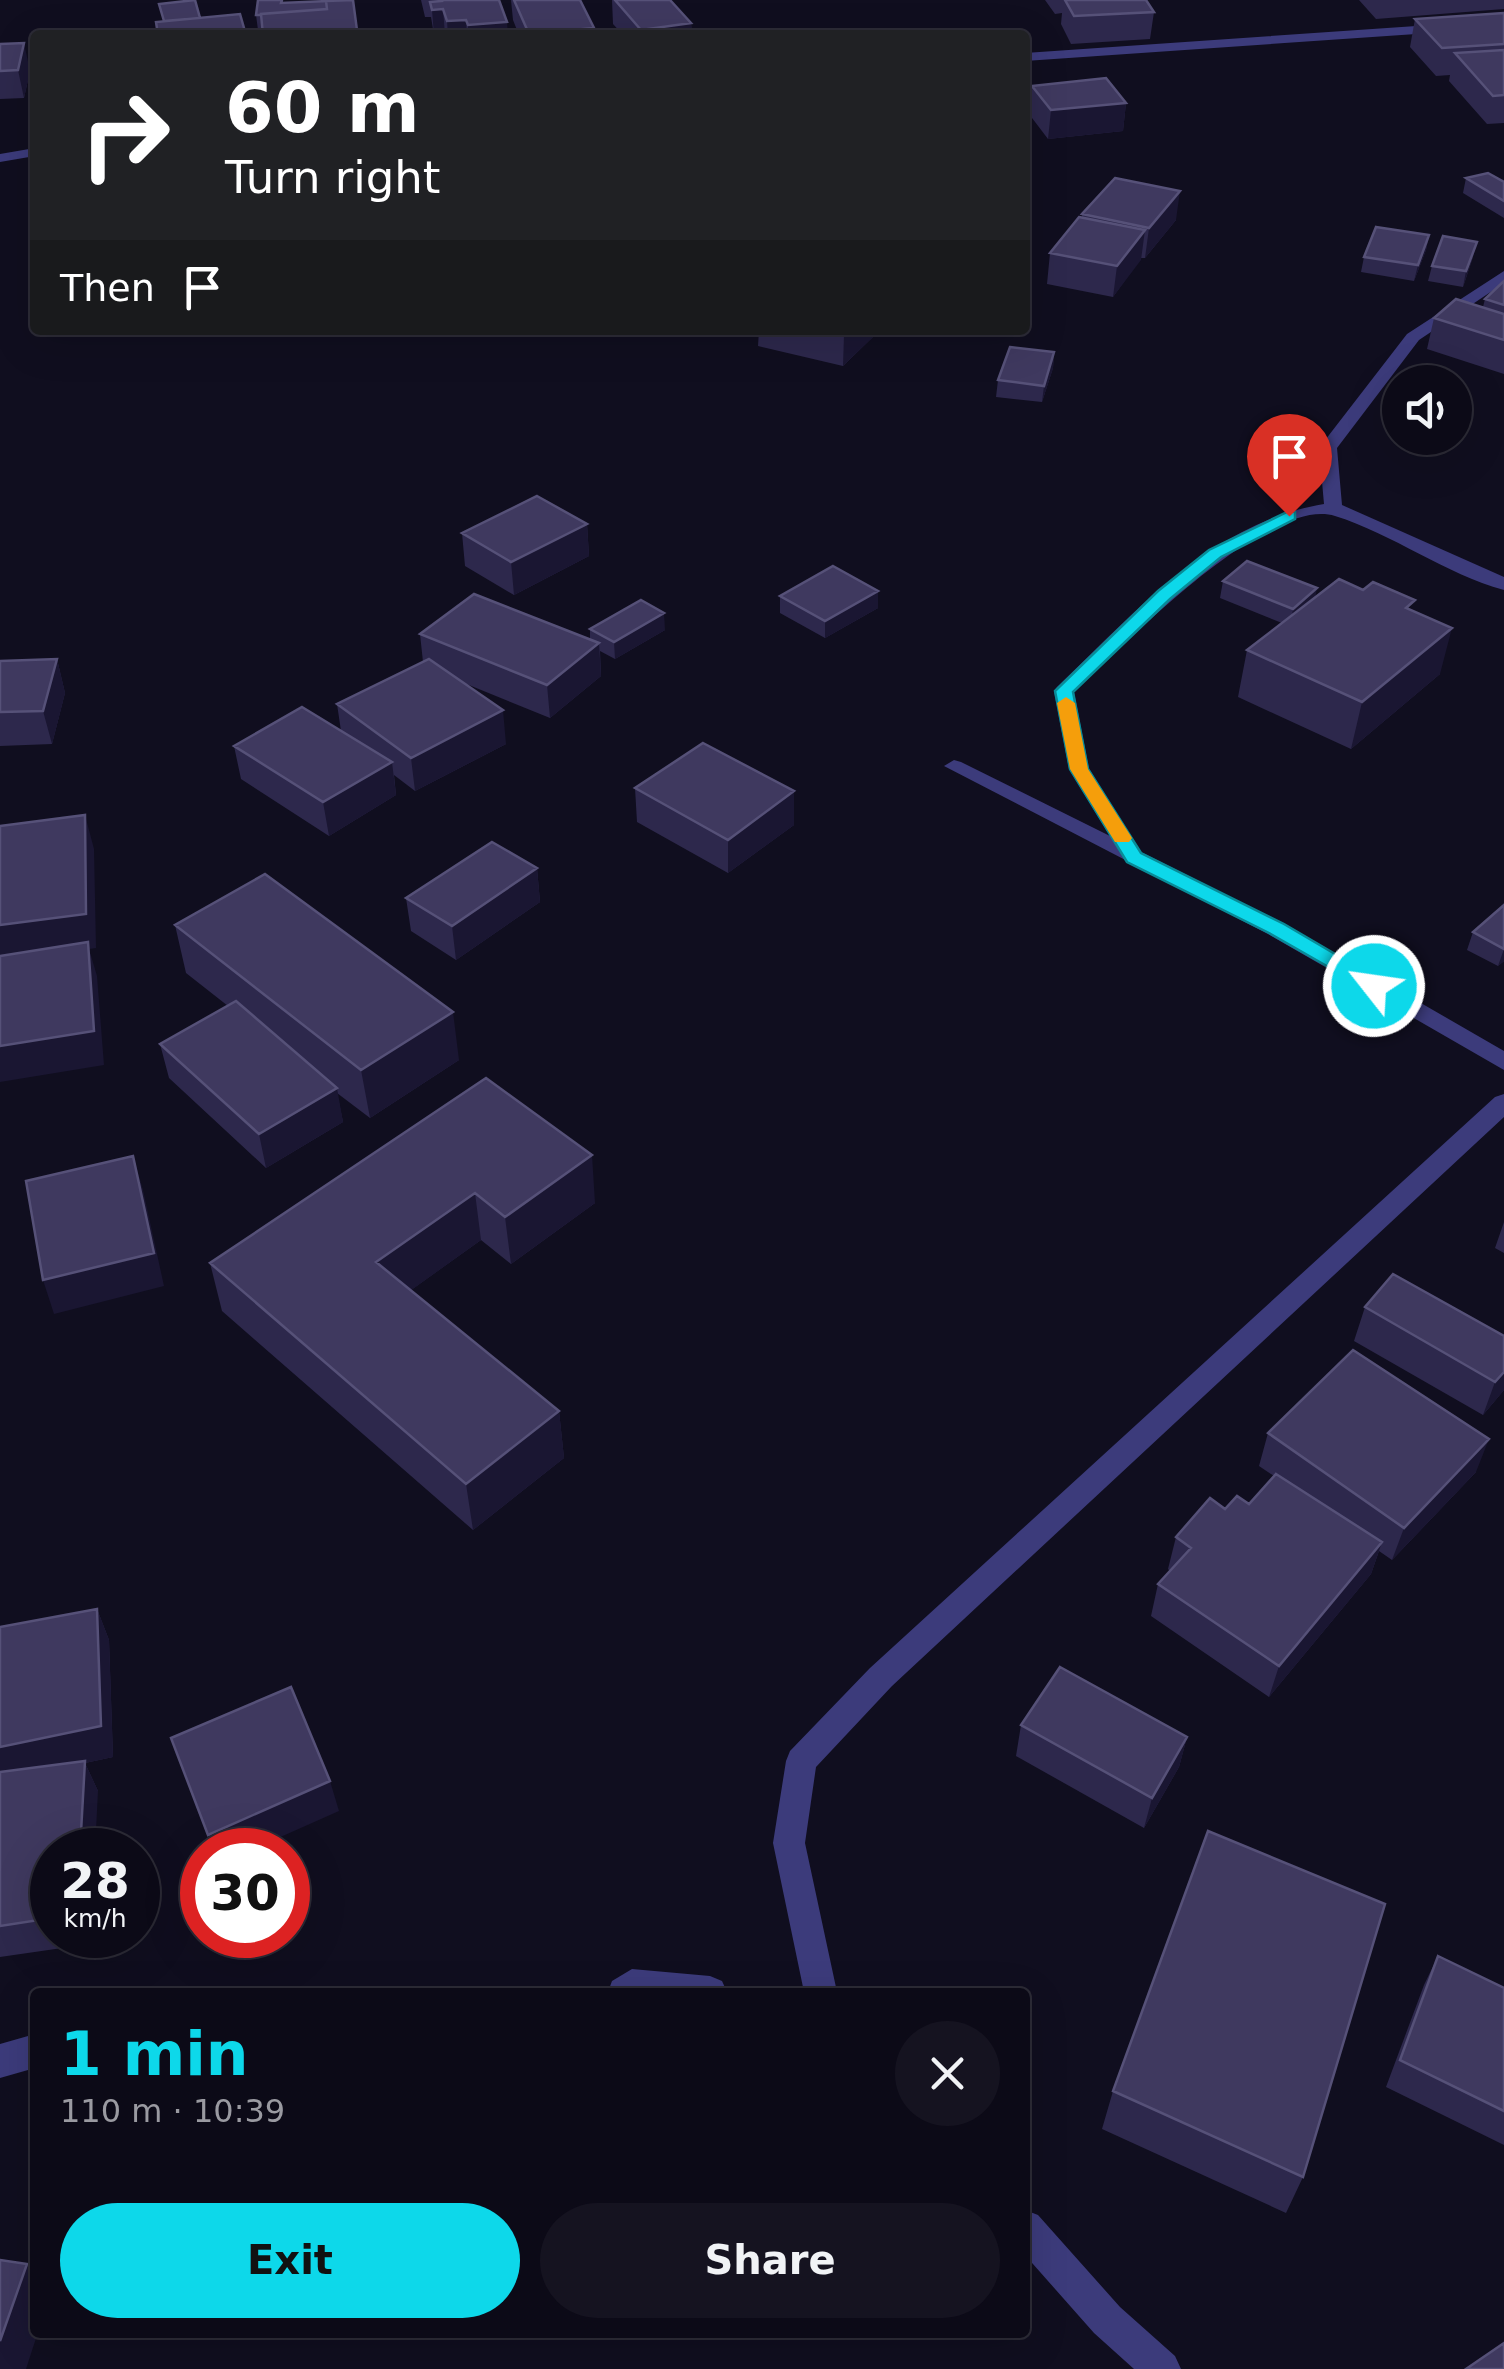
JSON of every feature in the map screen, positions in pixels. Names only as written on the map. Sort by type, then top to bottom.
[{"type":"street","points":[[1030,57],[1504,24]]},
{"type":"street","points":[[0,158],[30,153]]},
{"type":"street","points":[[1333,508],[1328,448],[1414,337],[1504,276]]},
{"type":"street","points":[[1134,858],[1079,769],[1064,691],[1164,595],[1215,554],[1289,516],[1333,508],[1504,584]]},
{"type":"street","points":[[954,766],[1276,929],[1504,1062]]},
{"type":"street","points":[[819,1988],[789,1844],[801,1761],[894,1664],[1504,1103]]},
{"type":"street","points":[[629,1988],[665,1988]]},
{"type":"street","points":[[0,2061],[30,2052]]},
{"type":"street","points":[[1030,2234],[1108,2320],[1162,2369]]},
{"type":"building","points":[[195,0],[200,18],[164,21],[159,4]]},
{"type":"building","points":[[258,0],[326,1],[327,9],[256,15]]},
{"type":"building","points":[[353,0],[357,30],[263,30],[261,14],[327,9],[326,1]]},
{"type":"building","points":[[499,0],[507,22],[468,25],[466,20],[447,21],[443,9],[432,10],[430,2]]},
{"type":"building","points":[[514,0],[580,0],[594,28],[572,30],[527,30]]},
{"type":"building","points":[[615,0],[670,0],[691,23],[641,30]]},
{"type":"building","points":[[1065,0],[1146,0],[1154,12],[1074,16]]},
{"type":"building","points":[[1504,13],[1504,44],[1442,48],[1415,19]]},
{"type":"building","points":[[240,14],[245,30],[157,30],[156,22]]},
{"type":"building","points":[[24,43],[18,70],[0,71],[0,44]]},
{"type":"building","points":[[1504,50],[1504,95],[1493,96],[1455,53]]},
{"type":"building","points":[[1106,78],[1126,103],[1051,110],[1032,86]]},
{"type":"building","points":[[1488,173],[1504,182],[1504,201],[1466,178]]},
{"type":"building","points":[[1115,178],[1180,191],[1149,228],[1082,214]]},
{"type":"building","points":[[1079,217],[1145,230],[1117,266],[1050,253]]},
{"type":"building","points":[[1376,227],[1429,235],[1418,265],[1364,257]]},
{"type":"building","points":[[1443,236],[1477,242],[1466,271],[1432,266]]},
{"type":"building","points":[[1504,281],[1504,305],[1485,299]]},
{"type":"building","points":[[1456,299],[1504,314],[1504,340],[1434,318]]},
{"type":"building","points":[[1010,347],[1054,352],[1044,386],[998,380]]},
{"type":"building","points":[[537,496],[587,524],[511,562],[462,533]]},
{"type":"building","points":[[1247,561],[1317,588],[1293,609],[1223,581]]},
{"type":"building","points":[[833,566],[878,591],[825,621],[780,596]]},
{"type":"building","points":[[1339,579],[1363,590],[1373,582],[1415,600],[1406,608],[1452,628],[1362,702],[1247,650]]},
{"type":"building","points":[[474,594],[599,643],[547,685],[420,634]]},
{"type":"building","points":[[641,600],[664,613],[614,642],[590,629]]},
{"type":"building","points":[[57,659],[43,711],[0,712],[0,661]]},
{"type":"building","points":[[429,659],[503,710],[411,758],[337,704]]},
{"type":"building","points":[[302,707],[392,762],[323,802],[234,746]]},
{"type":"building","points":[[703,743],[794,791],[728,840],[635,788]]},
{"type":"building","points":[[85,815],[86,914],[0,925],[0,826]]},
{"type":"building","points":[[492,842],[537,868],[452,926],[406,898]]},
{"type":"building","points":[[265,874],[453,1012],[361,1070],[175,925]]},
{"type":"building","points":[[1504,905],[1504,949],[1473,932]]},
{"type":"building","points":[[88,942],[94,1031],[0,1046],[0,956]]},
{"type":"building","points":[[236,1001],[337,1088],[259,1134],[160,1044]]},
{"type":"building","points":[[486,1078],[592,1155],[505,1217],[475,1193],[376,1262],[559,1411],[466,1484],[210,1263]]},
{"type":"building","points":[[133,1156],[154,1253],[43,1280],[26,1181]]},
{"type":"building","points":[[1393,1274],[1504,1336],[1504,1372],[1495,1382],[1365,1307]]},
{"type":"building","points":[[1353,1350],[1489,1439],[1404,1528],[1268,1433]]},
{"type":"building","points":[[1276,1474],[1382,1542],[1279,1666],[1158,1584],[1191,1548],[1176,1537],[1210,1498],[1225,1509],[1237,1496],[1249,1504]]},
{"type":"building","points":[[97,1609],[101,1726],[0,1747],[0,1627]]},
{"type":"building","points":[[1060,1667],[1187,1737],[1152,1798],[1021,1725]]},
{"type":"building","points":[[291,1687],[330,1781],[224,1828],[205,1828],[171,1738]]},
{"type":"building","points":[[85,1761],[81,1828],[30,1828],[30,1921],[0,1926],[0,1772]]},
{"type":"building","points":[[1208,1831],[1385,1904],[1303,2177],[1113,2091]]},
{"type":"building","points":[[1438,1956],[1504,1988],[1504,2111],[1400,2060]]},
{"type":"building","points":[[0,2260],[27,2264],[0,2341]]},
{"type":"building","points":[[1504,2343],[1504,2369],[1466,2369]]},
{"type":"slow traffic","points":[[1066,703],[1079,769],[1122,838]]},
{"type":"route","points":[[1289,516],[1215,554],[1164,595],[1064,691],[1079,769],[1134,858],[1276,929],[1374,986]]}]
